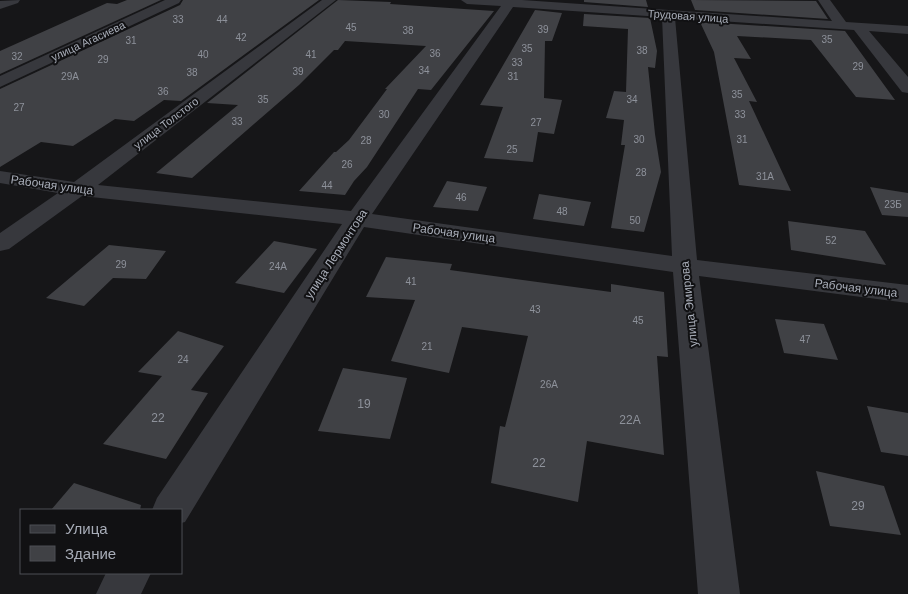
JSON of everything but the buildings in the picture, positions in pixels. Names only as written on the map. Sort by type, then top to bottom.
[{"type":"street","points":[[0,5],[14,0]]},
{"type":"street","name":"улица Агасиева","points":[[0,82],[175,0]]},
{"type":"street","name":"улица Толстого","points":[[0,244],[78,189],[330,0]]},
{"type":"street","name":"Трудовая улица","points":[[467,0],[651,9],[908,30]]},
{"type":"street","points":[[824,0],[842,26]]},
{"type":"street","name":"улица Лермонтова","points":[[171,509],[358,219],[509,3]]},
{"type":"street","name":"улица Эмирова","points":[[651,9],[685,266],[719,594]]},
{"type":"street","points":[[858,27],[908,88]]},
{"type":"street","name":"Рабочая улица","points":[[0,177],[78,189],[358,219],[685,266],[908,294]]},
{"type":"street","points":[[117,594],[129,574]]}]
